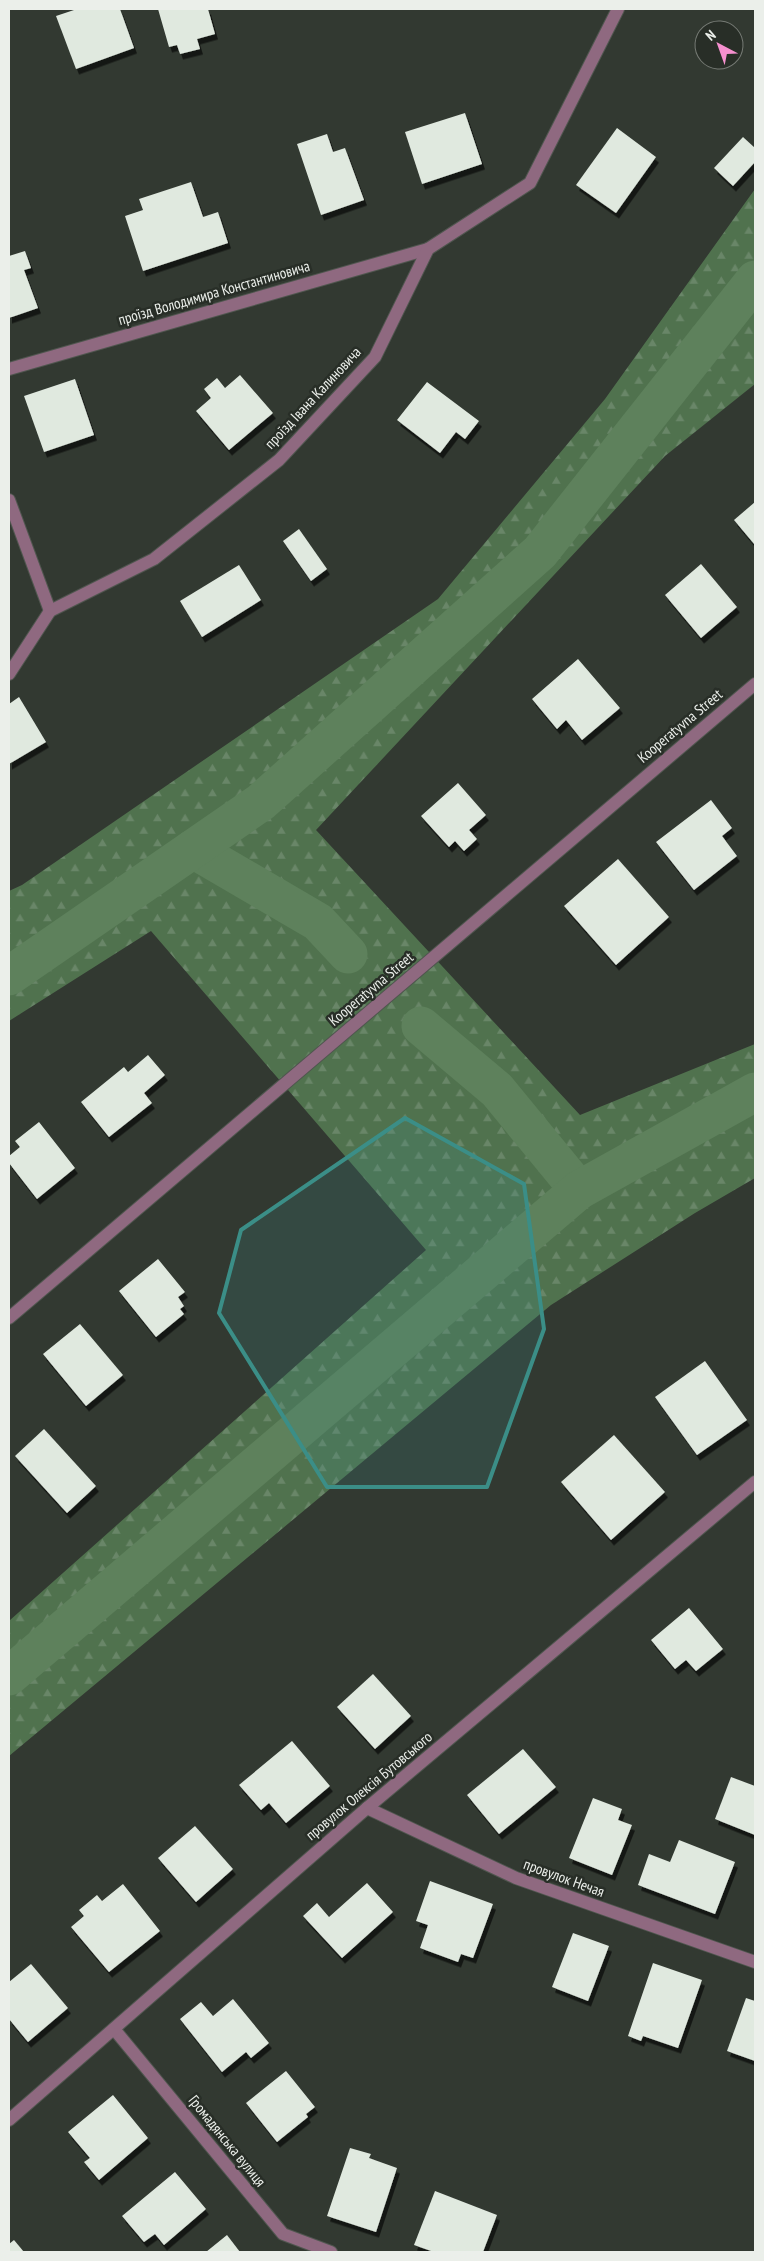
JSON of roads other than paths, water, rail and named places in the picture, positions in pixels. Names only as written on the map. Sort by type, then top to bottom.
[{"type":"street","points":[[428,249],[530,183],[618,9]]},
{"type":"street","name":"проїзд Володимира Константиновича","points":[[9,369],[428,249]]},
{"type":"street","name":"проїзд Івана Калиновича","points":[[50,611],[154,559],[279,460],[375,357],[428,249]]},
{"type":"street","points":[[9,500],[50,611],[9,674]]},
{"type":"street","name":"Kooperatyvna Street","points":[[9,1318],[755,684]]},
{"type":"street","name":"провулок Олексія Бутовського","points":[[9,2120],[367,1808],[755,1482]]},
{"type":"street","name":"провулок Нечая","points":[[367,1808],[516,1878],[755,1962]]},
{"type":"street","name":"Громадянська вулиця","points":[[114,2029],[283,2234],[331,2252]]},
{"type":"waterway","points":[[9,976],[261,802],[540,552],[755,280]]},
{"type":"waterway","points":[[193,849],[318,922],[348,954]]},
{"type":"waterway","points":[[421,1026],[497,1090],[579,1190]]},
{"type":"waterway","points":[[9,1676],[579,1190],[755,1092]]}]
